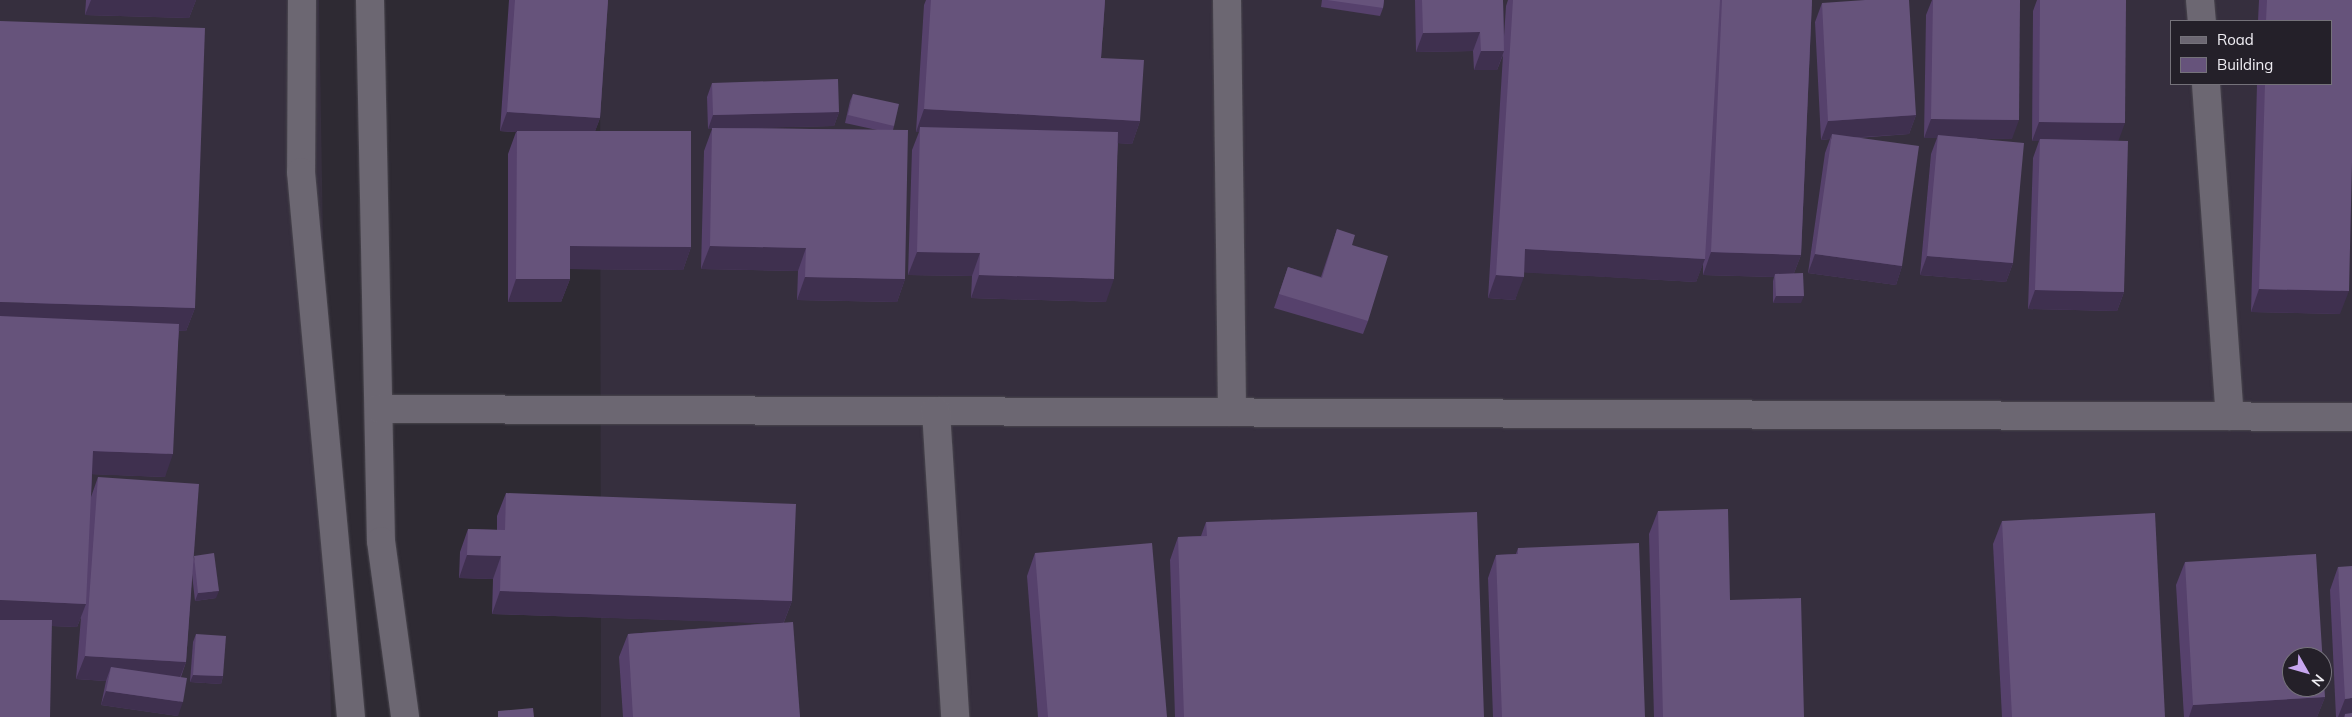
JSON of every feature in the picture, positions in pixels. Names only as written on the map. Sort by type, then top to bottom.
[{"type":"street","points":[[302,0],[301,172],[351,717]]},
{"type":"street","points":[[370,0],[381,541],[405,717]]},
{"type":"street","points":[[1227,0],[1232,412]]},
{"type":"street","points":[[2200,0],[2202,20]]},
{"type":"street","points":[[2206,85],[2230,416]]},
{"type":"street","points":[[379,409],[2352,417]]},
{"type":"street","points":[[936,411],[955,717]]},
{"type":"shaded area","points":[[0,0],[319,0],[331,717],[0,717]]},
{"type":"shaded area","points":[[600,0],[2352,0],[2352,717],[601,717]]},
{"type":"building","points":[[515,0],[608,0],[600,118],[507,112]]},
{"type":"building","points":[[931,0],[1105,0],[1101,58],[1144,60],[1140,121],[924,109]]},
{"type":"building","points":[[1327,0],[1384,0],[1383,8]]},
{"type":"building","points":[[1422,0],[1503,0],[1504,51],[1481,51],[1480,32],[1423,33]]},
{"type":"building","points":[[1513,0],[1720,0],[1705,259],[1525,249],[1524,277],[1496,275]]},
{"type":"building","points":[[1722,0],[1812,0],[1801,255],[1711,252]]},
{"type":"building","points":[[1865,0],[1909,0],[1916,115],[1828,121],[1822,3]]},
{"type":"building","points":[[1933,0],[2020,0],[2019,120],[1931,119]]},
{"type":"building","points":[[2040,0],[2126,0],[2125,123],[2039,122]]},
{"type":"building","points":[[2267,0],[2352,0],[2352,162],[2349,291],[2259,289],[2265,85],[2332,85],[2332,20],[2266,20]]},
{"type":"building","points":[[0,21],[205,28],[195,308],[0,302]]},
{"type":"building","points":[[838,79],[839,112],[713,115],[712,83]]},
{"type":"building","points":[[853,94],[899,104],[894,126],[848,115]]},
{"type":"building","points":[[920,127],[1118,132],[1114,279],[979,275],[980,253],[917,252]]},
{"type":"building","points":[[712,128],[908,130],[905,279],[805,277],[806,248],[710,246]]},
{"type":"building","points":[[517,131],[691,131],[691,247],[570,246],[570,279],[516,279]]},
{"type":"building","points":[[1832,134],[1919,146],[1902,266],[1815,254]]},
{"type":"building","points":[[1938,135],[2024,143],[2013,263],[1927,256]]},
{"type":"building","points":[[2040,139],[2128,141],[2124,292],[2035,290]]},
{"type":"building","points":[[1337,229],[1355,235],[1352,245],[1388,256],[1368,321],[1279,294],[1288,267],[1322,278]]},
{"type":"building","points":[[1803,273],[1804,296],[1776,296],[1775,274]]},
{"type":"building","points":[[0,316],[179,324],[173,454],[93,451],[86,604],[0,600]]},
{"type":"building","points":[[98,477],[199,484],[186,662],[85,656]]},
{"type":"building","points":[[506,493],[796,504],[792,601],[500,591],[501,556],[467,555],[468,529],[505,530]]},
{"type":"building","points":[[1728,509],[1730,600],[1801,598],[1804,717],[1663,717],[1658,511]]},
{"type":"building","points":[[1477,512],[1484,717],[1184,717],[1178,537],[1207,536],[1206,522]]},
{"type":"building","points":[[2155,513],[2165,717],[2012,717],[2002,521]]},
{"type":"building","points":[[1152,543],[1167,717],[1048,717],[1035,553]]},
{"type":"building","points":[[1639,543],[1645,717],[1502,717],[1496,555],[1518,554],[1518,548]]},
{"type":"building","points":[[214,553],[219,591],[198,593],[194,556]]},
{"type":"building","points":[[2316,554],[2322,647],[2282,647],[2282,697],[2325,697],[2193,705],[2185,562]]},
{"type":"building","points":[[2352,566],[2352,698],[2345,699],[2338,567]]},
{"type":"building","points":[[0,620],[52,620],[50,717],[0,717]]},
{"type":"building","points":[[793,622],[800,717],[633,717],[628,634]]},
{"type":"building","points":[[196,634],[226,636],[223,676],[193,675]]},
{"type":"building","points":[[111,667],[187,678],[183,702],[106,691]]},
{"type":"building","points":[[533,708],[534,717],[498,717],[498,711]]},
{"type":"building","points":[[2352,713],[2352,717],[2345,717],[2345,714]]}]
